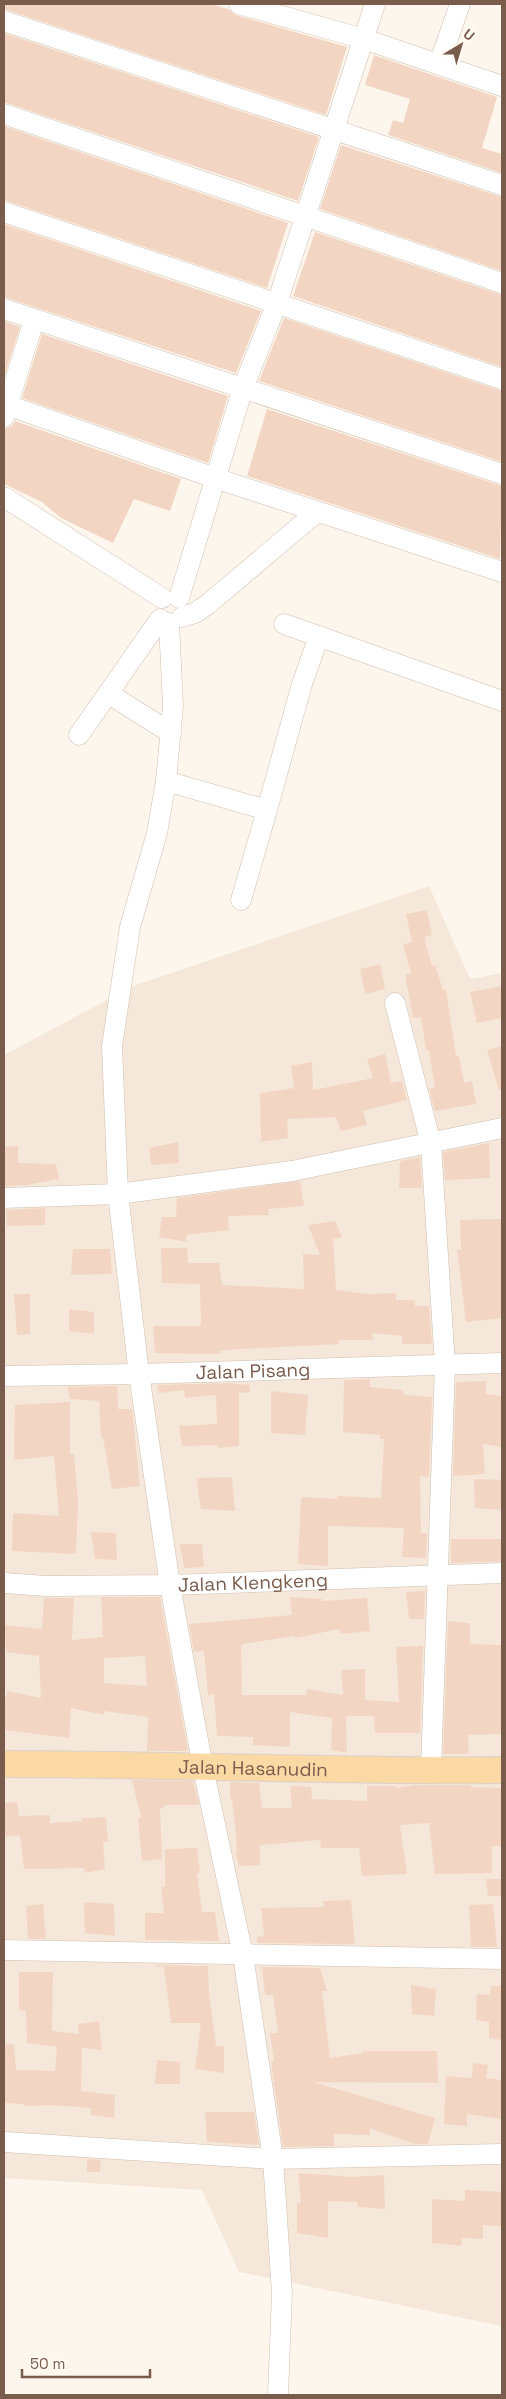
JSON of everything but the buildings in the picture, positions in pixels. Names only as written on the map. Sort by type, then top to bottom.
[{"type":"main road","name":"Jalan Hasanudin","points":[[4,1764],[151,1764],[203,1768],[502,1770]]},
{"type":"street","points":[[239,4],[364,39],[502,86]]},
{"type":"street","points":[[79,735],[170,611],[244,388],[277,303],[304,215],[375,4]]},
{"type":"street","points":[[439,64],[460,4]]},
{"type":"street","points":[[4,21],[502,184]]},
{"type":"street","points":[[4,114],[502,283]]},
{"type":"street","points":[[4,212],[502,379]]},
{"type":"street","points":[[4,309],[502,474]]},
{"type":"street","points":[[34,320],[5,411],[502,571]]},
{"type":"street","points":[[4,497],[170,611],[195,613],[316,512]]},
{"type":"street","points":[[170,611],[173,706],[166,781],[157,833],[130,927],[112,1046],[118,1194],[139,1374],[170,1585],[203,1768],[243,1954],[273,2159],[282,2292],[278,2395]]},
{"type":"street","points":[[284,624],[502,701]]},
{"type":"street","points":[[241,900],[302,684],[319,636]]},
{"type":"street","points":[[109,694],[170,733]]},
{"type":"street","points":[[166,781],[267,810]]},
{"type":"street","points":[[395,1003],[431,1144],[445,1366],[431,1769]]},
{"type":"street","points":[[4,1198],[118,1194],[292,1171],[502,1128]]},
{"type":"street","name":"Jalan Pisang","points":[[4,1376],[139,1374],[502,1363]]},
{"type":"street","name":"Jalan Klengkeng","points":[[4,1583],[46,1586],[170,1585],[502,1573]]},
{"type":"street","points":[[4,1950],[502,1958]]},
{"type":"street","points":[[4,2142],[273,2159],[502,2154]]},
{"type":"shaded area","points":[[429,886],[470,979],[502,973],[502,2326],[239,2272],[202,2190],[4,2178],[4,1055],[133,986]]}]
